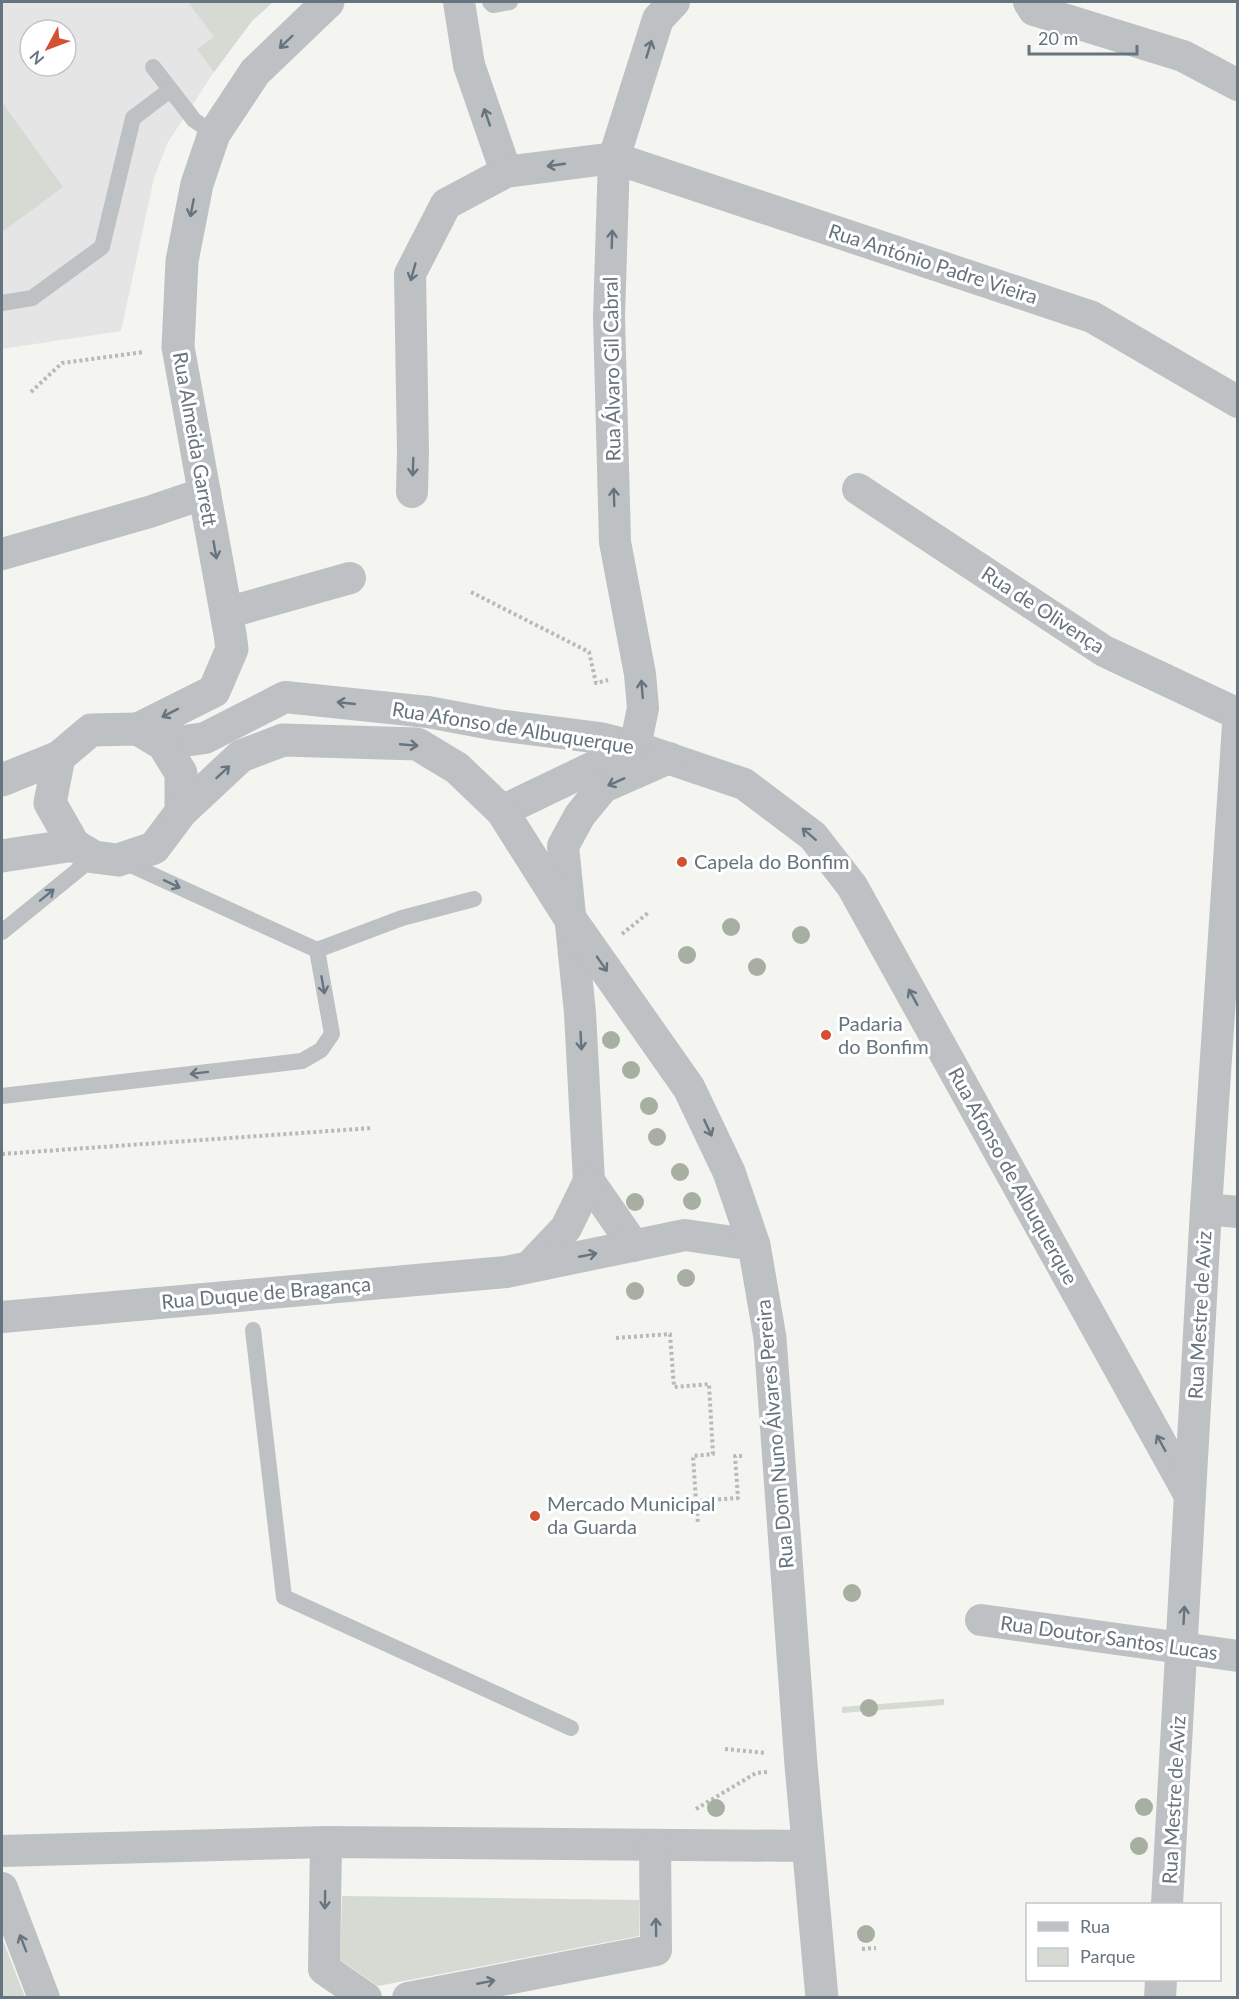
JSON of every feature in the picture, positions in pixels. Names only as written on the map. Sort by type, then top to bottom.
[{"type":"street","name":"Rua Almeida Garrett","points":[[150,737],[214,691],[231,649],[178,347],[182,261],[197,184],[214,134],[255,72],[328,2]]},
{"type":"street","points":[[459,2],[470,65],[506,172]]},
{"type":"street","name":"Rua Álvaro Gil Cabral","points":[[635,747],[643,708],[640,674],[615,542],[609,317],[614,158],[658,19],[674,2]]},
{"type":"street","points":[[1029,2],[1034,10],[1183,56],[1238,85]]},
{"type":"street","points":[[412,492],[410,274],[446,204],[506,172],[614,158]]},
{"type":"street","name":"Rua António Padre Vieira","points":[[614,158],[1092,316],[1238,402]]},
{"type":"street","name":"Rua de Olivença","points":[[858,489],[1104,651],[1238,714]]},
{"type":"street","points":[[2,554],[149,512],[205,493]]},
{"type":"street","points":[[226,613],[350,578]]},
{"type":"street","name":"Rua Afonso de Albuquerque","points":[[150,737],[205,738],[285,697],[428,712],[600,738],[635,747],[744,784],[813,836],[852,886],[1189,1494]]},
{"type":"street","name":"Rua Mestre de Aviz","points":[[1167,1903],[1206,1209],[1231,926],[1238,725]]},
{"type":"street","points":[[2,780],[59,757],[91,730],[150,737],[181,773],[181,812],[154,848],[95,854],[2,856]]},
{"type":"street","name":"Rua Dom Nuno Álvares Pereira","points":[[181,812],[241,756],[283,740],[417,744],[457,768],[502,811],[571,920],[689,1088],[729,1172],[754,1245],[770,1338],[807,1846],[822,1998]]},
{"type":"street","points":[[502,811],[635,747]]},
{"type":"street","points":[[59,757],[50,803],[95,854]]},
{"type":"street","name":"Rua Dom Nuno Álvares Pereira","points":[[571,920],[563,846],[580,815],[603,787],[669,758]]},
{"type":"street","points":[[531,1266],[566,1228],[589,1181],[580,1013],[571,920]]},
{"type":"street","points":[[589,1181],[634,1246]]},
{"type":"street","points":[[1206,1209],[1238,1212]]},
{"type":"street","name":"Rua Duque de Bragança","points":[[2,1317],[495,1274],[685,1235],[754,1245]]},
{"type":"street","name":"Rua Doutor Santos Lucas","points":[[981,1620],[1238,1656]]},
{"type":"street","points":[[2,1851],[326,1842],[807,1846]]},
{"type":"street","points":[[326,1842],[324,1969],[366,1998]]},
{"type":"street","points":[[408,1998],[656,1950],[670,1846]]},
{"type":"street","points":[[2,1888],[44,1998]]},
{"type":"lane","points":[[490,2],[493,5],[510,2]]},
{"type":"lane","points":[[153,67],[194,120],[214,134]]},
{"type":"lane","points":[[2,303],[32,298],[102,247],[134,118],[170,90]]},
{"type":"lane","points":[[2,932],[95,854],[317,950],[402,918],[474,899]]},
{"type":"lane","points":[[2,1096],[302,1061],[321,1050],[332,1034],[317,950]]},
{"type":"lane","points":[[253,1330],[284,1597],[571,1728]]},
{"type":"path","points":[[31,392],[62,363],[178,347]]},
{"type":"path","points":[[471,592],[589,652],[596,683],[640,674]]},
{"type":"path","points":[[2,1154],[372,1128]]},
{"type":"path","points":[[616,1338],[670,1334],[674,1387],[708,1384],[713,1454],[693,1456],[698,1524]]},
{"type":"path","points":[[696,1501],[738,1498],[735,1456],[778,1454]]},
{"type":"path","points":[[725,1749],[768,1753],[769,1762]]},
{"type":"path","points":[[670,1846],[685,1816],[756,1773],[779,1771]]},
{"type":"path","points":[[861,1949],[876,1948]]},
{"type":"shaded area","points":[[2,2],[273,2],[252,21],[214,72],[168,142],[154,178],[121,331],[2,349]]},
{"type":"green space","points":[[188,2],[273,2],[252,21],[214,72],[197,49],[214,37]]},
{"type":"green space","points":[[2,102],[63,187],[2,232]]},
{"type":"green space","points":[[944,1699],[944,1705],[842,1713],[842,1707]]},
{"type":"green space","points":[[342,1896],[639,1900],[639,1936],[378,1986],[340,1960]]},
{"type":"green space","points":[[2,1938],[25,1997],[2,1997]]},
{"type":"place","name":"Capela do Bonfim","points":[[682,862]]},
{"type":"place","name":"Padaria do Bonfim","points":[[826,1035]]},
{"type":"place","name":"Mercado Municipal da Guarda","points":[[535,1516]]}]
